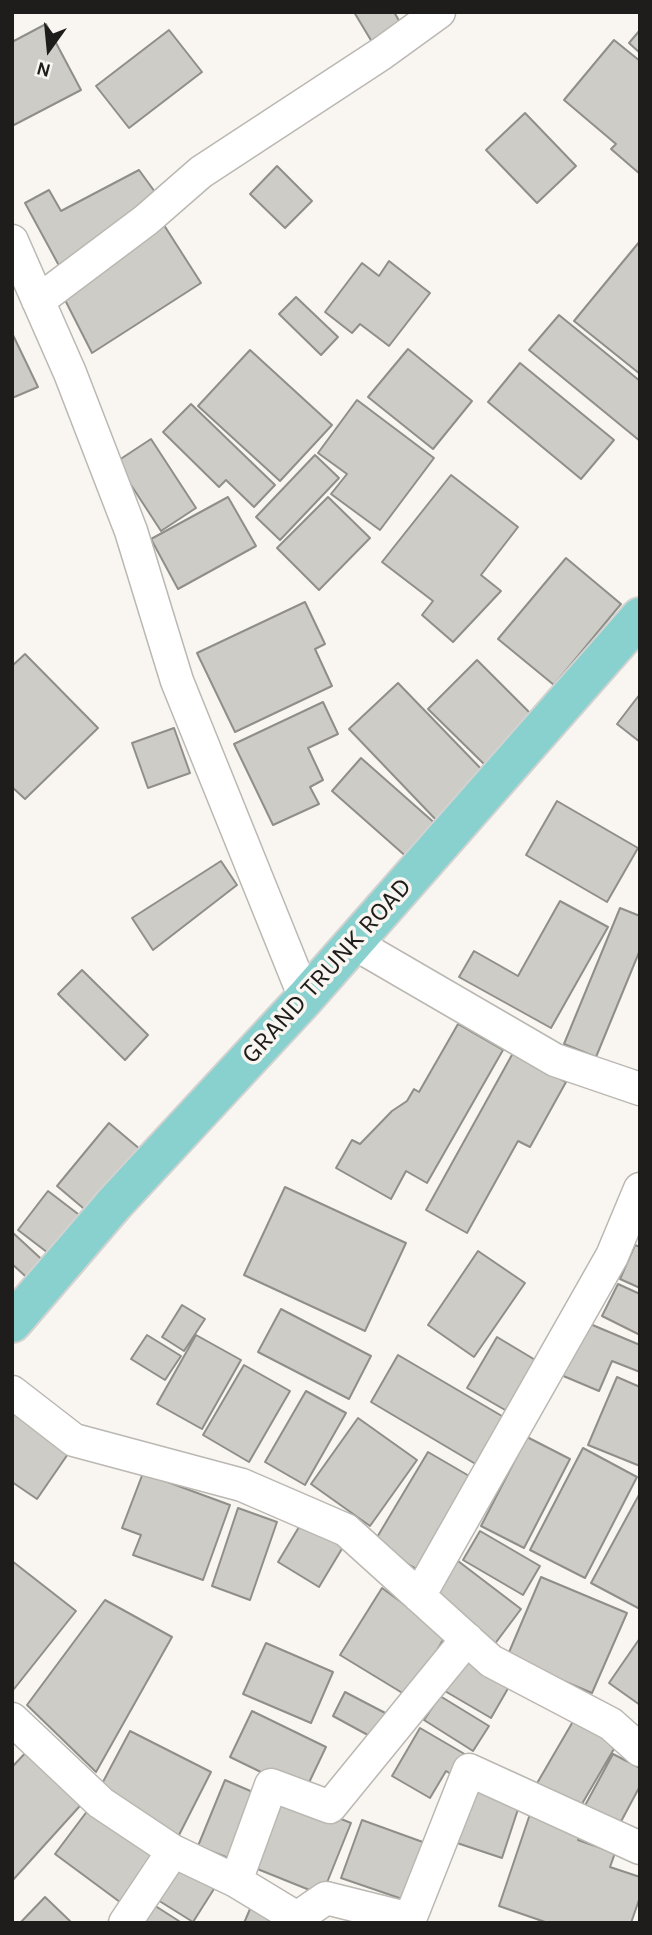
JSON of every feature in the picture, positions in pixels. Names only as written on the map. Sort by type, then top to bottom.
[{"type":"main road","name":"GRAND TRUNK ROAD","points":[[12,1323],[114,1204],[305,998],[640,617]]},
{"type":"street","points":[[38,301],[146,220],[201,172],[381,54],[439,12]]},
{"type":"street","points":[[12,241],[70,373],[131,531],[177,681],[305,998]]},
{"type":"street","points":[[352,942],[555,1060],[640,1089]]},
{"type":"street","points":[[419,1596],[612,1256],[640,1189]]},
{"type":"street","points":[[12,1392],[74,1440],[242,1485],[346,1530],[491,1661],[611,1724],[640,1750]]},
{"type":"street","points":[[236,1881],[271,1785],[330,1807],[467,1639]]},
{"type":"street","points":[[12,1719],[101,1803],[173,1851],[236,1881],[297,1918],[326,1898],[410,1919],[469,1770],[640,1848]]},
{"type":"street","points":[[125,1923],[173,1851]]},
{"type":"building","points":[[354,12],[394,12],[404,29],[375,47]]},
{"type":"building","points":[[46,24],[81,90],[12,126],[12,42]]},
{"type":"building","points":[[169,30],[202,72],[129,128],[96,86]]},
{"type":"building","points":[[640,30],[640,53],[629,43]]},
{"type":"building","points":[[614,40],[640,61],[640,174],[611,149],[616,144],[564,100]]},
{"type":"building","points":[[525,113],[576,166],[537,203],[486,150]]},
{"type":"building","points":[[277,166],[312,201],[285,228],[250,194]]},
{"type":"building","points":[[139,170],[163,203],[63,273],[25,203],[49,190],[61,211]]},
{"type":"building","points":[[162,222],[201,283],[92,353],[62,294]]},
{"type":"building","points":[[640,241],[640,374],[574,321]]},
{"type":"building","points":[[389,261],[430,293],[389,346],[360,324],[352,333],[325,312],[362,263],[379,276]]},
{"type":"building","points":[[296,297],[338,337],[321,355],[279,314]]},
{"type":"building","points":[[559,315],[640,381],[640,441],[529,350]]},
{"type":"building","points":[[12,333],[38,387],[12,398]]},
{"type":"building","points":[[408,349],[472,401],[433,449],[368,397]]},
{"type":"building","points":[[250,350],[332,425],[280,481],[198,406]]},
{"type":"building","points":[[520,363],[614,440],[581,479],[488,402]]},
{"type":"building","points":[[357,400],[434,458],[380,530],[331,494],[347,474],[318,453]]},
{"type":"building","points":[[191,404],[275,485],[254,507],[226,480],[219,487],[163,432]]},
{"type":"building","points":[[151,439],[196,508],[161,531],[116,462]]},
{"type":"building","points":[[315,455],[339,478],[280,540],[256,517]]},
{"type":"building","points":[[451,475],[518,527],[481,575],[501,591],[453,642],[422,615],[433,601],[382,562]]},
{"type":"building","points":[[228,497],[256,546],[178,589],[151,539]]},
{"type":"building","points":[[328,497],[370,538],[319,590],[277,548]]},
{"type":"building","points":[[566,558],[621,604],[554,685],[498,639]]},
{"type":"building","points":[[305,602],[325,644],[315,649],[332,686],[235,732],[197,653]]},
{"type":"building","points":[[25,654],[98,728],[25,799],[12,787],[12,666]]},
{"type":"building","points":[[477,660],[534,717],[485,765],[428,709]]},
{"type":"building","points":[[398,683],[488,776],[439,823],[349,729]]},
{"type":"building","points":[[640,694],[640,742],[617,724]]},
{"type":"building","points":[[323,702],[338,734],[308,748],[323,780],[310,787],[319,804],[273,825],[234,744]]},
{"type":"building","points":[[174,728],[190,773],[148,788],[132,743]]},
{"type":"building","points":[[361,758],[438,826],[409,859],[332,791]]},
{"type":"building","points":[[557,801],[638,848],[607,902],[526,855]]},
{"type":"building","points":[[221,861],[237,885],[153,950],[132,918]]},
{"type":"building","points":[[560,901],[608,927],[551,1028],[459,977],[474,951],[518,976]]},
{"type":"building","points":[[620,908],[640,916],[640,950],[596,1057],[564,1044]]},
{"type":"building","points":[[82,970],[148,1035],[125,1060],[58,994]]},
{"type":"building","points":[[458,1024],[503,1050],[427,1183],[406,1171],[391,1199],[336,1168],[352,1140],[360,1144],[392,1111],[407,1101],[414,1089],[419,1092]]},
{"type":"building","points":[[513,1053],[566,1082],[530,1147],[518,1141],[467,1233],[426,1210]]},
{"type":"building","points":[[109,1123],[141,1150],[89,1213],[57,1186]]},
{"type":"building","points":[[285,1187],[406,1243],[365,1331],[244,1275]]},
{"type":"building","points":[[48,1191],[82,1217],[52,1256],[18,1230]]},
{"type":"building","points":[[12,1232],[50,1267],[34,1284],[12,1264]]},
{"type":"building","points":[[635,1245],[640,1247],[640,1288],[620,1279]]},
{"type":"building","points":[[478,1251],[525,1283],[474,1357],[428,1325]]},
{"type":"building","points":[[618,1284],[640,1294],[640,1335],[602,1316]]},
{"type":"building","points":[[182,1305],[205,1319],[184,1351],[162,1337]]},
{"type":"building","points":[[281,1309],[371,1356],[349,1399],[258,1352]]},
{"type":"building","points":[[583,1321],[640,1345],[640,1372],[612,1361],[599,1391],[561,1375]]},
{"type":"building","points":[[147,1335],[181,1356],[165,1380],[131,1359]]},
{"type":"building","points":[[196,1335],[241,1360],[202,1429],[157,1404]]},
{"type":"building","points":[[497,1337],[542,1364],[512,1414],[467,1388]]},
{"type":"building","points":[[398,1355],[507,1419],[479,1466],[371,1402]]},
{"type":"building","points":[[244,1365],[290,1391],[249,1462],[203,1435]]},
{"type":"building","points":[[617,1377],[640,1387],[640,1466],[588,1445]]},
{"type":"building","points":[[306,1391],[346,1413],[305,1485],[265,1462]]},
{"type":"building","points":[[12,1411],[70,1451],[37,1499],[12,1482]]},
{"type":"building","points":[[358,1418],[417,1460],[370,1526],[311,1484]]},
{"type":"building","points":[[527,1437],[570,1459],[524,1548],[481,1526]]},
{"type":"building","points":[[583,1448],[637,1477],[585,1578],[530,1550]]},
{"type":"building","points":[[428,1452],[476,1480],[422,1572],[373,1544]]},
{"type":"building","points":[[143,1473],[230,1505],[203,1580],[133,1555],[141,1535],[122,1528]]},
{"type":"building","points":[[640,1493],[640,1609],[591,1583]]},
{"type":"building","points":[[238,1508],[277,1522],[250,1600],[212,1586]]},
{"type":"building","points":[[302,1522],[343,1547],[319,1587],[278,1562]]},
{"type":"building","points":[[480,1531],[540,1566],[523,1595],[463,1560]]},
{"type":"building","points":[[12,1561],[76,1611],[14,1689],[12,1687]]},
{"type":"building","points":[[458,1561],[521,1609],[494,1645],[430,1597]]},
{"type":"building","points":[[541,1577],[627,1613],[592,1693],[507,1657]]},
{"type":"building","points":[[382,1588],[446,1635],[409,1697],[340,1655]]},
{"type":"building","points":[[105,1600],[172,1637],[96,1772],[27,1705]]},
{"type":"building","points":[[640,1638],[640,1705],[609,1683]]},
{"type":"building","points":[[266,1643],[333,1672],[311,1723],[243,1694]]},
{"type":"building","points":[[457,1653],[510,1685],[491,1718],[438,1687]]},
{"type":"building","points":[[345,1692],[391,1716],[377,1740],[333,1716]]},
{"type":"building","points":[[440,1696],[489,1726],[473,1751],[424,1720]]},
{"type":"building","points":[[252,1711],[326,1747],[304,1793],[230,1757]]},
{"type":"building","points":[[575,1718],[618,1742],[579,1809],[536,1785]]},
{"type":"building","points":[[420,1728],[468,1756],[456,1777],[446,1771],[430,1798],[392,1776]]},
{"type":"building","points":[[130,1731],[211,1772],[178,1837],[96,1795]]},
{"type":"building","points":[[32,1746],[88,1797],[12,1881],[12,1767]]},
{"type":"building","points":[[613,1754],[640,1768],[640,1786],[617,1829],[582,1811]]},
{"type":"building","points":[[225,1780],[262,1796],[236,1861],[198,1846]]},
{"type":"building","points":[[467,1782],[521,1800],[502,1858],[448,1840]]},
{"type":"building","points":[[274,1792],[351,1823],[322,1895],[245,1864]]},
{"type":"building","points":[[91,1806],[159,1857],[124,1905],[55,1854]]},
{"type":"building","points":[[531,1811],[582,1828],[578,1840],[615,1853],[610,1867],[640,1877],[640,1897],[631,1923],[548,1923],[499,1906]]},
{"type":"building","points":[[362,1820],[431,1845],[411,1902],[341,1878]]},
{"type":"building","points":[[178,1856],[219,1881],[193,1922],[153,1897]]},
{"type":"building","points":[[45,1897],[72,1923],[20,1923]]},
{"type":"building","points":[[146,1900],[182,1923],[132,1923]]},
{"type":"building","points":[[253,1902],[303,1923],[244,1923]]}]
